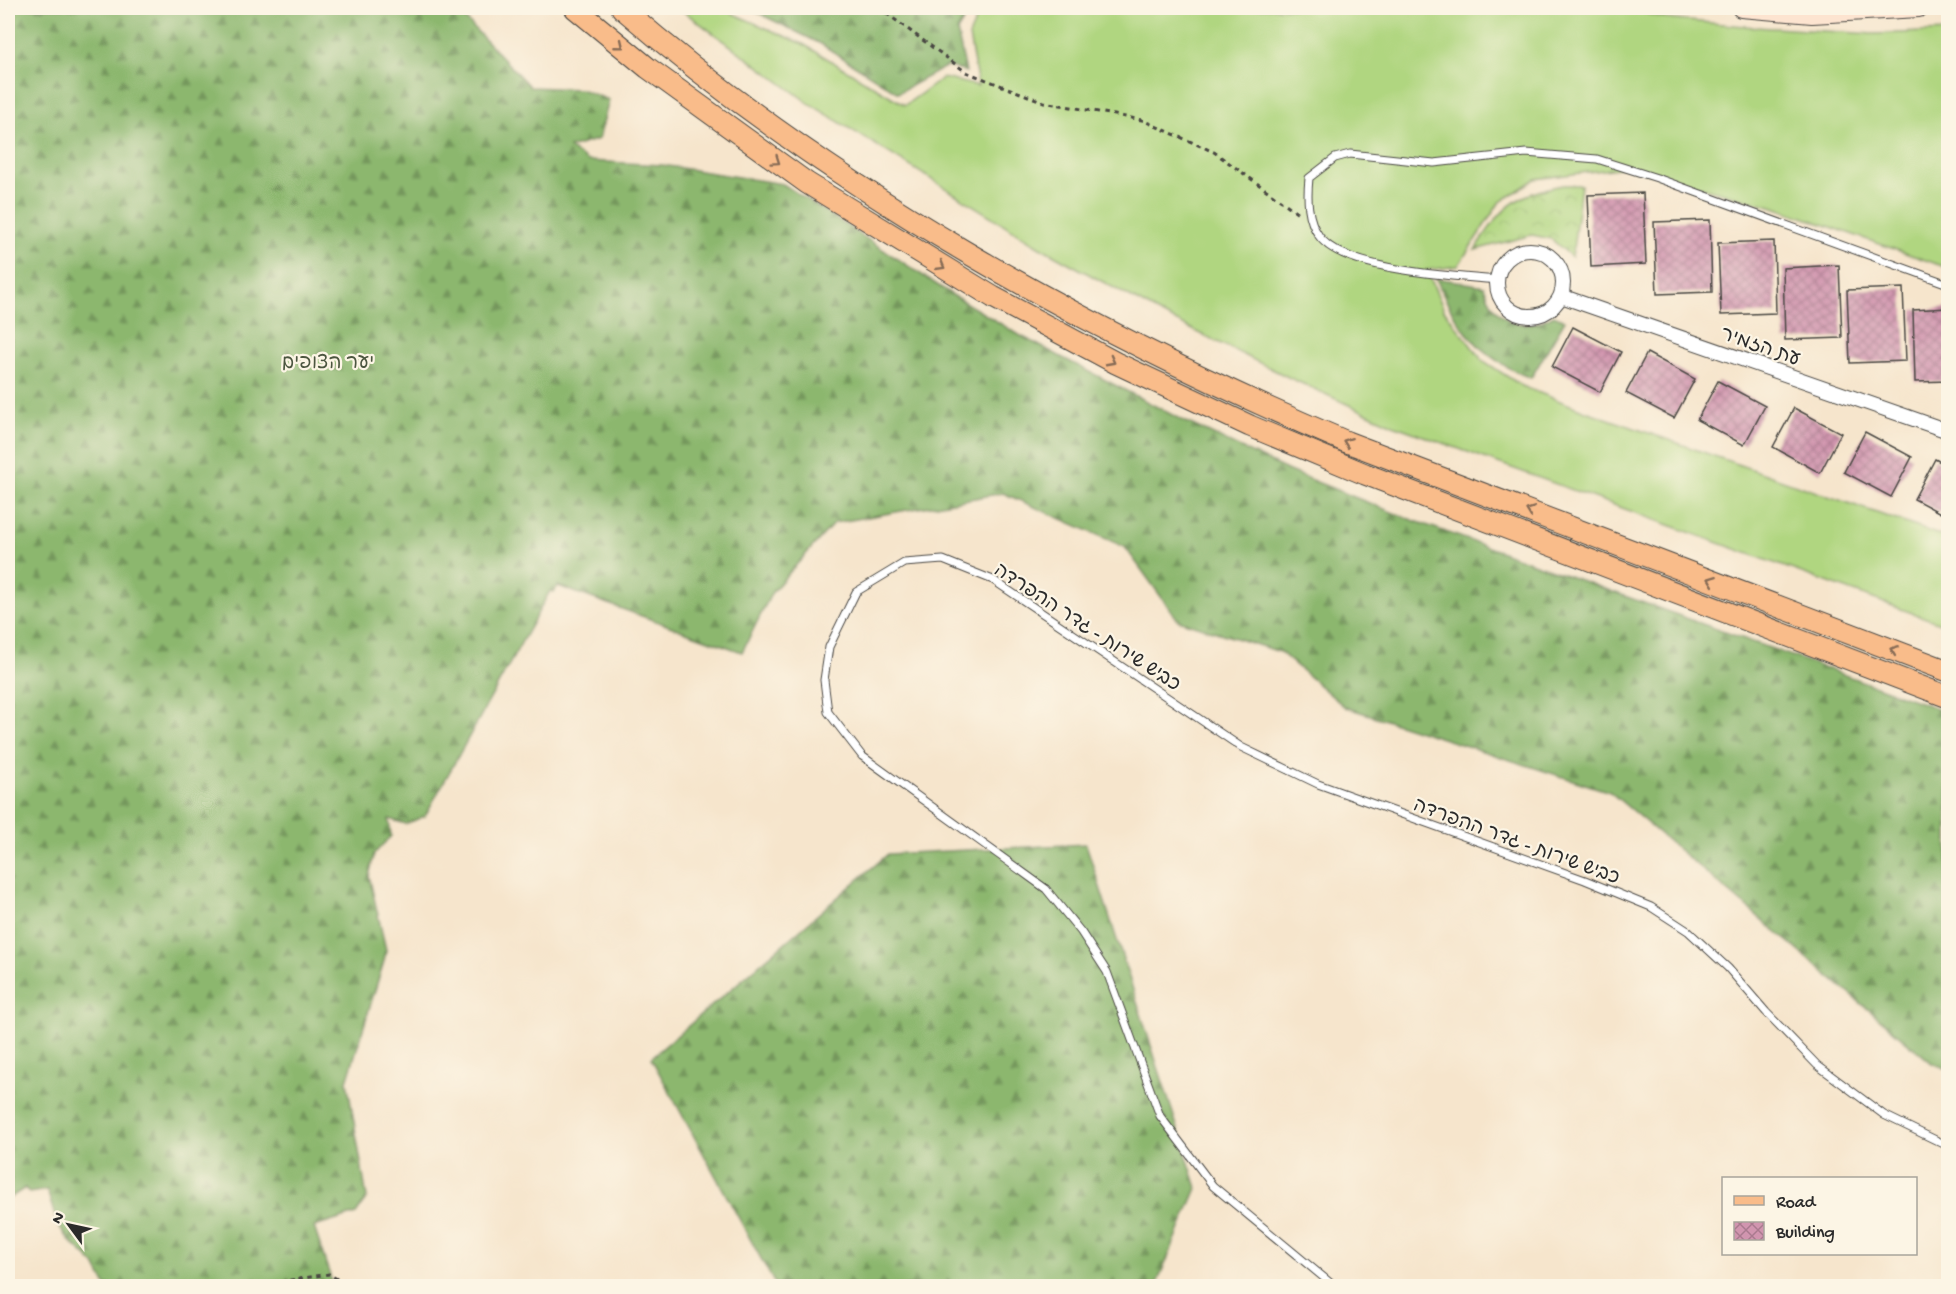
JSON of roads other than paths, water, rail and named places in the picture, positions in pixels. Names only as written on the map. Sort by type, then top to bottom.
[{"type":"main road","points":[[574,8],[648,68],[807,183],[993,297],[1116,363],[1250,426],[1365,474],[1948,697]]},
{"type":"main road","points":[[622,8],[696,69],[902,213],[1024,284],[1140,347],[1255,404],[1347,442],[1948,671]]},
{"type":"main road","points":[[1741,8],[1812,14],[1919,8]]},
{"type":"street","points":[[1538,251],[1557,263],[1562,274],[1561,296],[1549,311],[1539,315],[1521,315],[1503,302],[1497,280],[1506,260],[1516,253],[1538,251]]},
{"type":"street","name":"עת הזמיר","points":[[1561,296],[1948,431]]},
{"type":"lane","points":[[1497,280],[1411,271],[1361,261],[1332,249],[1320,237],[1312,223],[1307,197],[1309,178],[1335,158],[1350,154],[1434,163],[1526,153],[1597,159],[1657,178],[1948,284]]},
{"type":"lane","name":"כביש שירות - גדר ההפרדה","points":[[1334,1287],[1214,1186],[1160,1116],[1107,972],[1081,932],[1046,889],[862,756],[828,712],[824,680],[829,647],[856,592],[904,563],[943,560],[993,580],[1241,747],[1318,784],[1585,880],[1651,907],[1688,931],[1728,968],[1817,1065],[1884,1114],[1948,1146]]},
{"type":"park label","name":"יער הצופים","points":[[328,361]]}]
